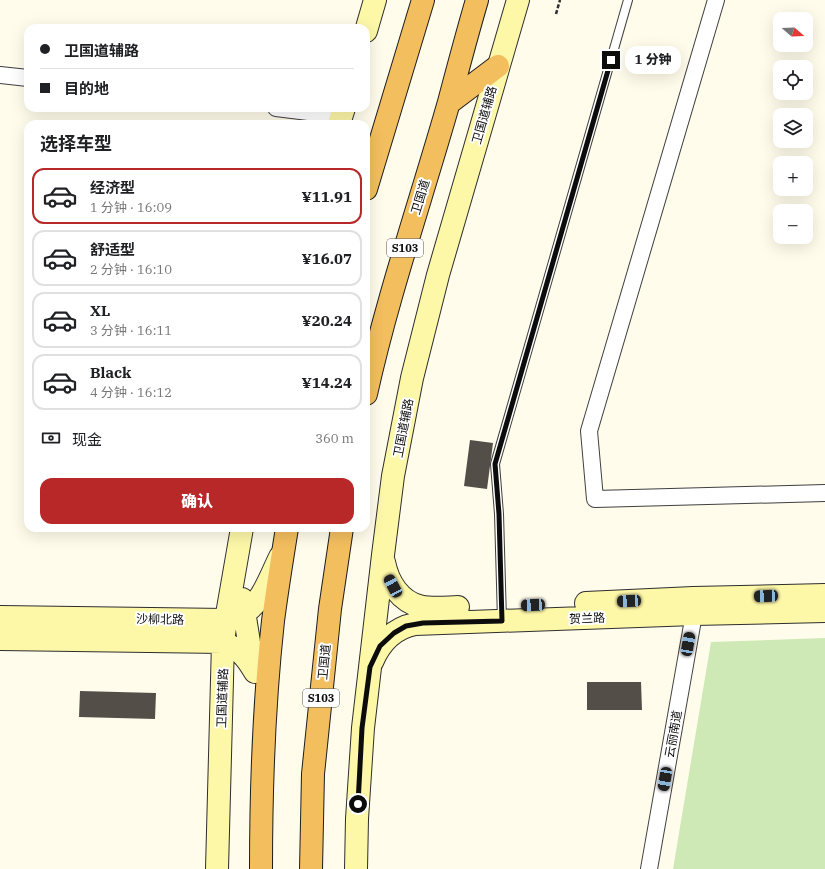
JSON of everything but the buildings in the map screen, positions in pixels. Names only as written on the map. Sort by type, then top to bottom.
[{"type":"highway","points":[[399,80],[417,0]]},
{"type":"highway","points":[[370,176],[423,0]]},
{"type":"highway","name":"卫国道","points":[[370,376],[396,278],[449,103],[477,0]]},
{"type":"highway","points":[[449,103],[483,0]]},
{"type":"highway","points":[[449,103],[498,66]]},
{"type":"highway","points":[[261,869],[261,806],[265,726],[273,621],[285,532]]},
{"type":"highway","name":"卫国道","points":[[311,869],[313,774],[330,609],[341,532]]},
{"type":"main road","points":[[368,24],[375,0]]},
{"type":"main road","name":"卫国道辅路","points":[[356,869],[362,728],[393,476],[412,378],[438,275],[518,0]]},
{"type":"main road","name":"卫国道辅路","points":[[217,869],[224,642],[235,617],[238,554],[241,532]]},
{"type":"main road","points":[[265,726],[255,672],[235,617],[255,603],[265,589],[283,551]]},
{"type":"main road","name":"贺兰路","points":[[383,555],[385,568],[393,586],[404,600],[411,604],[431,608],[502,614]]},
{"type":"main road","name":"贺兰路","points":[[370,667],[380,646],[394,633],[406,626],[423,623],[502,614],[693,606],[825,595]]},
{"type":"main road","name":"贺兰路","points":[[693,606],[825,611]]},
{"type":"main road","name":"沙柳北路","points":[[0,617],[235,617]]},
{"type":"main road","name":"沙柳北路","points":[[0,639],[224,642],[239,650],[248,659],[255,672]]},
{"type":"street","points":[[716,0],[589,430],[595,499],[825,493]]},
{"type":"street","points":[[0,75],[24,78]]},
{"type":"street","points":[[308,112],[341,116]]},
{"type":"street","name":"云丽南道","points":[[649,869],[693,606]]},
{"type":"lane","points":[[502,614],[499,514],[495,464],[628,0]]},
{"type":"path","points":[[556,14],[560,0]]},
{"type":"green space","points":[[825,638],[825,869],[673,869],[711,642]]},
{"type":"route","points":[[358,804],[362,728],[370,667],[380,646],[394,633],[406,626],[415,624],[502,621],[499,559],[499,514],[495,464],[611,60]]}]
